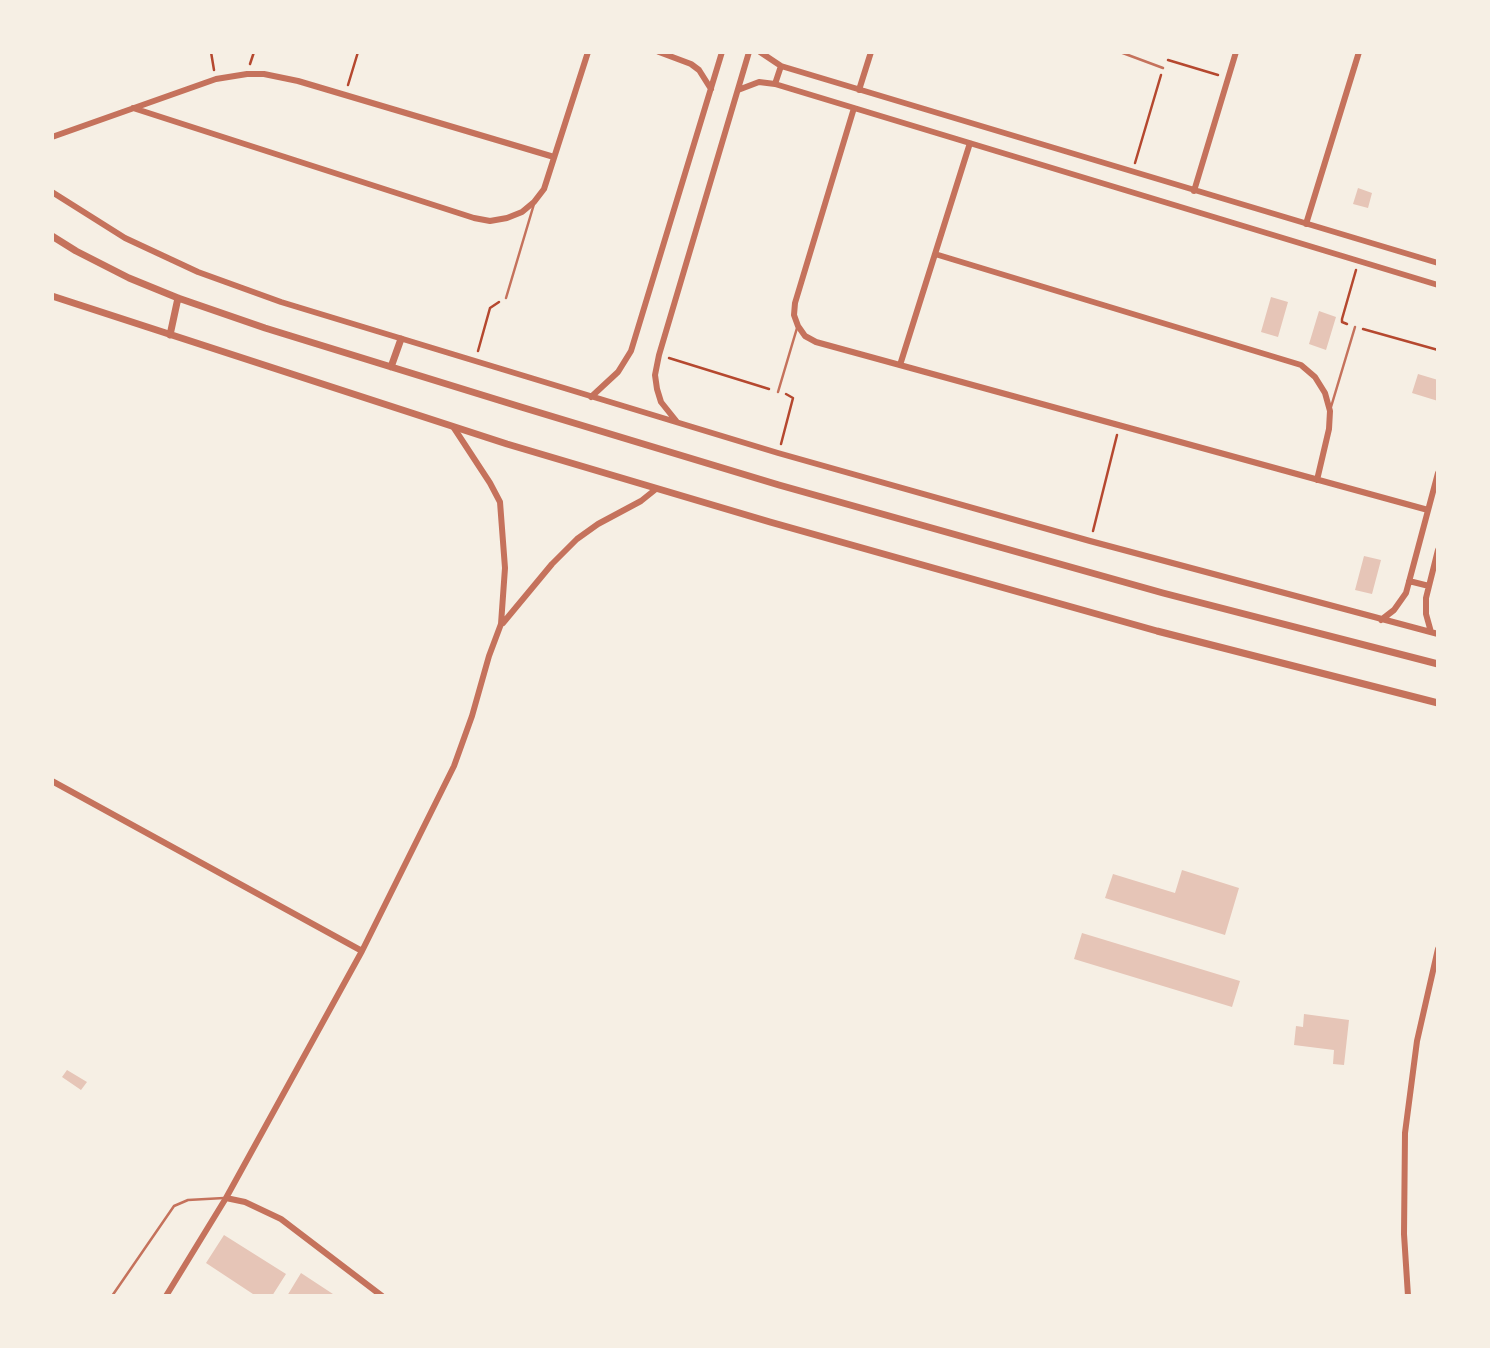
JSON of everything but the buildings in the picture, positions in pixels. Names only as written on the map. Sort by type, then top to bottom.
[{"type":"street","points":[[133,108],[474,218],[491,221],[522,212],[544,189],[588,52]]},
{"type":"street","points":[[659,52],[691,64],[699,70],[711,89]]},
{"type":"street","points":[[591,397],[618,372],[631,351],[722,52]]},
{"type":"street","points":[[678,423],[661,402],[655,375],[749,52]]},
{"type":"street","points":[[760,52],[781,66],[1437,263]]},
{"type":"street","points":[[859,90],[871,52]]},
{"type":"street","points":[[1194,191],[1236,52]]},
{"type":"street","points":[[1306,224],[1359,52]]},
{"type":"street","points":[[775,84],[781,66]]},
{"type":"street","points":[[52,137],[216,79],[264,74],[554,157]]},
{"type":"street","points":[[738,90],[759,82],[775,84],[1437,285]]},
{"type":"street","points":[[854,108],[795,303],[794,315],[805,336],[816,342],[1428,510]]},
{"type":"street","points":[[900,365],[970,143]]},
{"type":"street","points":[[52,192],[125,238],[198,272],[281,302],[778,453],[1090,541],[1434,633]]},
{"type":"street","points":[[52,236],[129,278],[178,298],[391,367],[779,485],[1163,593],[1437,664]]},
{"type":"street","points":[[935,254],[1301,365],[1315,377],[1325,393],[1330,411],[1329,429],[1317,480]]},
{"type":"street","points":[[52,296],[454,428],[656,489],[1157,631],[1437,703]]},
{"type":"street","points":[[170,335],[178,298]]},
{"type":"street","points":[[391,367],[401,339]]},
{"type":"street","points":[[167,1295],[226,1198],[362,951],[454,766],[472,716],[501,624],[506,568],[500,502],[454,428]]},
{"type":"street","points":[[1381,620],[1403,600],[1437,473]]},
{"type":"street","points":[[501,624],[552,564],[578,539],[656,489]]},
{"type":"street","points":[[1434,633],[1426,614],[1437,550]]},
{"type":"street","points":[[1409,581],[1429,586]]},
{"type":"street","points":[[52,781],[362,951]]},
{"type":"street","points":[[1408,1296],[1404,1234],[1405,1133],[1416,1041],[1437,949]]},
{"type":"street","points":[[226,1198],[245,1202],[281,1219],[382,1296]]},
{"type":"lane","points":[[1120,52],[1163,68]]},
{"type":"lane","points":[[506,298],[534,202]]},
{"type":"lane","points":[[778,392],[798,326]]},
{"type":"lane","points":[[1330,411],[1356,327]]},
{"type":"lane","points":[[112,1296],[174,1206],[188,1200],[226,1198]]},
{"type":"path","points":[[211,52],[216,79]]},
{"type":"path","points":[[345,95],[358,52]]},
{"type":"path","points":[[1132,173],[1164,62],[1169,60],[1228,78]]},
{"type":"path","points":[[1359,261],[1342,319],[1344,324],[1437,350]]},
{"type":"path","points":[[475,361],[490,308],[506,298]]},
{"type":"path","points":[[659,355],[792,396],[778,453]]},
{"type":"path","points":[[1090,541],[1120,426]]}]
